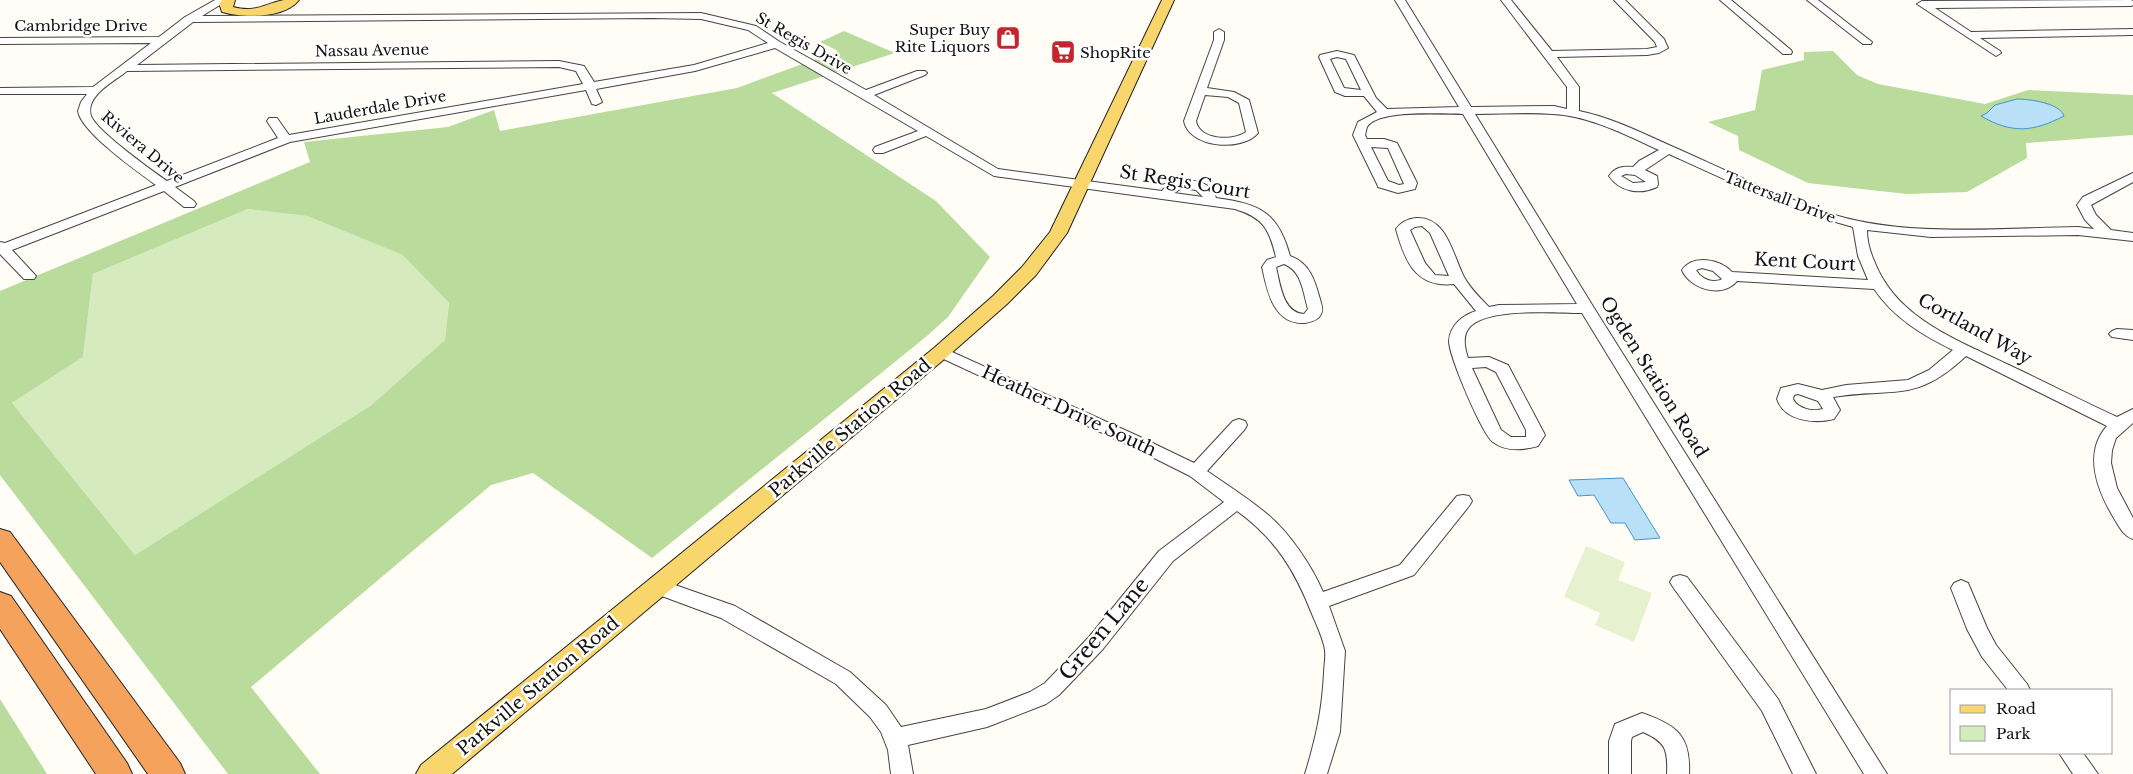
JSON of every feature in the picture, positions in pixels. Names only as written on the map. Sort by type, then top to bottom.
[{"type":"highway","points":[[0,540],[168,774]]},
{"type":"highway","points":[[0,604],[115,774]]},
{"type":"main road","points":[[229,0],[226,3],[227,9],[241,12],[270,10],[293,0]]},
{"type":"main road","name":"Parkville Station Road","points":[[431,774],[941,352],[1000,300],[1029,271],[1058,233],[1168,0]]},
{"type":"street","name":"Riviera Drive","points":[[189,204],[101,135],[85,117],[84,107],[96,90],[189,20],[223,0]]},
{"type":"street","name":"Ogden Station Road","points":[[1400,0],[1587,308],[1876,774]]},
{"type":"street","points":[[1506,0],[1573,87],[1573,113]]},
{"type":"street","points":[[1549,54],[1647,52],[1660,50],[1663,46],[1660,41],[1619,0]]},
{"type":"street","points":[[1725,0],[1787,52]]},
{"type":"street","points":[[1812,0],[1867,42]]},
{"type":"street","points":[[1920,2],[2130,2]]},
{"type":"street","points":[[1920,2],[1996,53]]},
{"type":"street","name":"St Regis Drive","points":[[189,20],[641,15],[692,16],[743,25],[760,32],[776,44],[865,94],[994,172],[1081,185]]},
{"type":"street","points":[[1202,91],[1233,95],[1242,99],[1245,102],[1252,133],[1243,138],[1222,141],[1207,138],[1195,131],[1191,126],[1190,121],[1202,91],[1219,32]]},
{"type":"street","points":[[1969,35],[2133,32]]},
{"type":"street","name":"Cambridge Drive","points":[[0,41],[162,40]]},
{"type":"street","name":"Lauderdale Drive","points":[[2,247],[287,139],[695,68],[776,44]]},
{"type":"street","name":"Nassau Avenue","points":[[125,68],[559,64],[580,68],[585,75],[596,102]]},
{"type":"street","points":[[865,94],[921,73]]},
{"type":"street","points":[[0,91],[96,90]]},
{"type":"street","points":[[1364,143],[1359,134],[1362,125],[1372,117],[1384,113],[1374,104],[1367,93]]},
{"type":"street","name":"Tattersall Drive","points":[[1384,113],[1467,110],[1535,110],[1573,113],[1612,124],[1768,195],[1822,215],[1860,225],[1931,233],[2078,231],[2133,237]]},
{"type":"street","points":[[273,121],[282,136],[287,139]]},
{"type":"street","points":[[879,150],[926,132]]},
{"type":"street","points":[[1636,171],[1643,164],[1668,150]]},
{"type":"street","points":[[2106,233],[2090,217],[2084,205],[2088,200],[2133,177]]},
{"type":"street","name":"St Regis Court","points":[[1081,185],[1247,208],[1266,218],[1277,232],[1284,259]]},
{"type":"street","points":[[1458,279],[1435,280],[1424,275],[1403,231],[1404,226],[1418,222],[1433,227],[1458,279],[1475,302],[1486,312]]},
{"type":"street","name":"Cortland Way","points":[[1860,225],[1866,259],[1878,285],[1893,304],[1912,319],[1964,350],[2126,420]]},
{"type":"street","points":[[2,247],[29,276]]},
{"type":"street","name":"Kent Court","points":[[1729,276],[1878,285]]},
{"type":"street","points":[[1462,363],[1489,362],[1502,369],[1534,430],[1536,435],[1532,442],[1508,444],[1498,438],[1462,363],[1456,344],[1458,332],[1468,321],[1486,312],[1508,308],[1587,308]]},
{"type":"street","points":[[2117,334],[2133,335]]},
{"type":"street","points":[[1820,396],[1843,389],[1889,388],[1923,381],[1964,350]]},
{"type":"street","name":"Heather Drive South","points":[[941,352],[1132,440],[1196,472],[1238,501],[1276,534],[1308,579],[1330,633],[1334,659],[1334,684],[1329,732],[1316,774]]},
{"type":"street","points":[[2126,420],[2107,438],[2102,466],[2114,503],[2133,532]]},
{"type":"street","points":[[1196,472],[1239,425]]},
{"type":"street","name":"Green Lane","points":[[894,738],[987,718],[1038,698],[1052,689],[1096,643],[1166,556],[1238,501]]},
{"type":"street","points":[[1317,602],[1407,570],[1463,502]]},
{"type":"street","points":[[1680,582],[1770,705],[1805,774]]},
{"type":"street","points":[[658,587],[728,612],[843,678],[878,711],[890,727],[899,750],[902,774]]},
{"type":"street","points":[[1961,588],[1977,629],[1989,651],[2019,689]]},
{"type":"street","points":[[1620,774],[1620,741],[1623,731],[1642,722],[1661,728],[1677,746],[1678,774]]},
{"type":"street","points":[[2071,754],[2087,774]]},
{"type":"green space","points":[[844,31],[895,53],[772,93],[936,201],[990,257],[948,317],[652,558],[533,473],[491,485],[251,687],[320,774],[228,774],[0,475],[0,291],[310,162],[304,142],[448,127],[494,110],[500,131],[737,88],[838,51],[820,42]],"holes":[[[248,209],[307,216],[403,255],[449,303],[445,340],[370,406],[135,555],[12,403],[83,357],[93,274]]]},
{"type":"green space","points":[[1833,51],[1857,75],[1878,84],[1985,104],[2028,90],[2133,95],[2133,135],[2026,143],[2027,158],[1967,192],[1907,194],[1808,183],[1739,150],[1738,136],[1708,122],[1755,110],[1762,70],[1804,60],[1804,52]]},
{"type":"green space","points":[[248,209],[307,216],[404,255],[449,303],[445,340],[370,406],[135,555],[12,403],[83,357],[93,274]]},
{"type":"green space","points":[[1586,546],[1625,562],[1618,580],[1652,593],[1634,642],[1595,625],[1600,613],[1564,597]]},
{"type":"green space","points":[[0,699],[47,774],[0,774]]},
{"type":"water","points":[[2017,99],[2051,105],[2057,108],[2064,116],[2042,125],[2022,129],[2003,126],[1981,116],[1995,105]]},
{"type":"water","points":[[1623,478],[1660,538],[1635,540],[1625,523],[1611,523],[1594,495],[1578,496],[1569,480]]},
{"type":"place","name":"Super Buy Rite Liquors","points":[[1008,38]]},
{"type":"place","name":"ShopRite","points":[[1063,52]]}]
